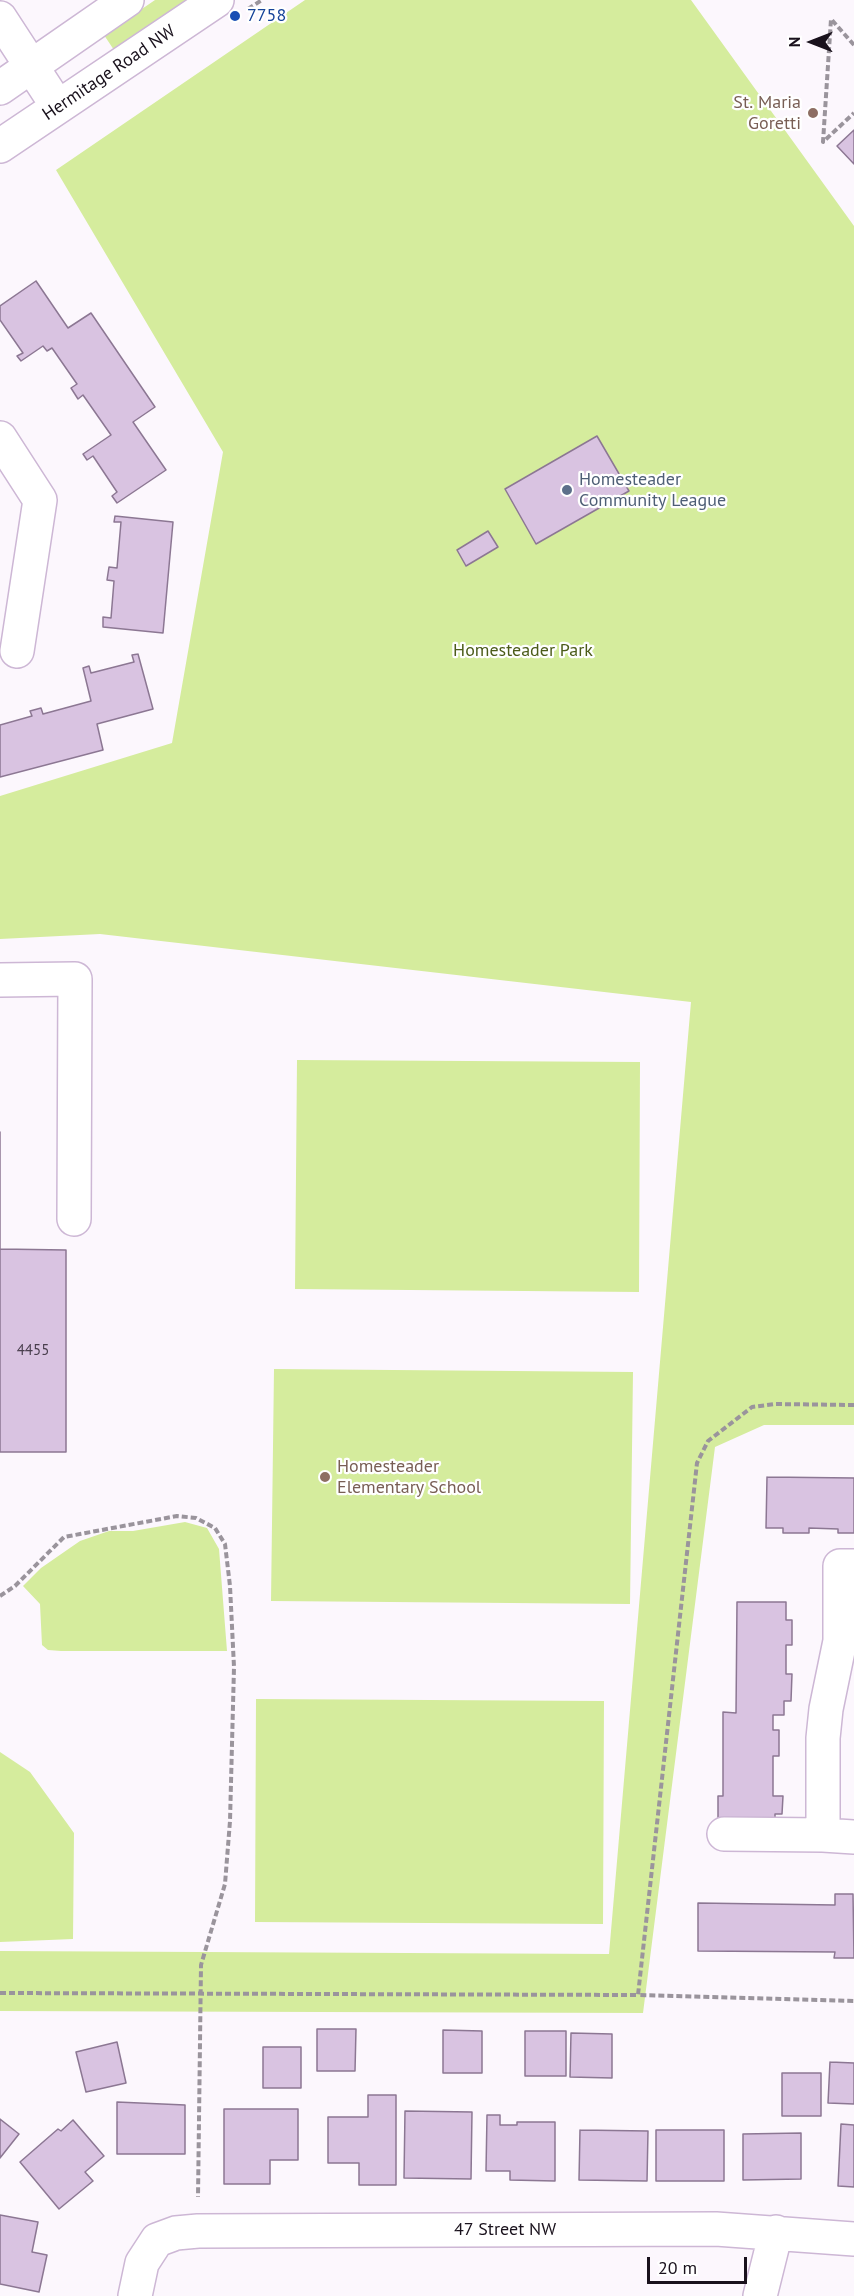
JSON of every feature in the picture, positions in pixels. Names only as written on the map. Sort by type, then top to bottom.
[{"type":"street","points":[[0,88],[127,0]]},
{"type":"street","name":"Hermitage Road NW","points":[[0,146],[217,0]]},
{"type":"street","points":[[0,18],[58,107]]},
{"type":"street","points":[[0,438],[40,500],[17,651]]},
{"type":"street","points":[[0,980],[75,979],[74,1219]]},
{"type":"street","points":[[724,1834],[838,1836],[823,1738],[840,1641],[840,1566],[854,1566]]},
{"type":"street","name":"47 Street NW","points":[[135,2296],[142,2263],[157,2240],[176,2233],[198,2231],[716,2229],[854,2239]]},
{"type":"street","points":[[760,2296],[776,2232]]},
{"type":"path","points":[[854,45],[831,19],[823,142],[854,113]]},
{"type":"path","points":[[638,1995],[697,1463],[708,1441],[752,1407],[775,1404],[854,1405]]},
{"type":"path","points":[[0,1596],[15,1586],[64,1538],[177,1516],[196,1518],[215,1528],[225,1544],[230,1586],[234,1666],[230,1821],[225,1884],[201,1965],[198,2231]]},
{"type":"path","points":[[0,1993],[638,1995],[854,2001]]},
{"type":"green space","points":[[155,0],[191,0],[114,50],[104,35]]},
{"type":"green space","name":"Homesteader Park","points":[[305,0],[691,0],[854,226],[854,1425],[764,1425],[715,1447],[643,2013],[0,2011],[0,1951],[609,1954],[691,1002],[100,934],[0,939],[0,796],[172,743],[223,452],[56,170]]},
{"type":"green space","points":[[297,1060],[640,1062],[639,1292],[295,1289]]},
{"type":"green space","points":[[274,1369],[633,1372],[630,1604],[271,1601]]},
{"type":"green space","points":[[185,1522],[207,1528],[219,1549],[227,1651],[61,1651],[48,1650],[42,1645],[40,1604],[23,1586],[41,1568],[80,1541],[109,1531],[133,1531]]},
{"type":"green space","points":[[256,1699],[604,1701],[603,1924],[255,1922]]},
{"type":"green space","points":[[0,1752],[30,1772],[74,1833],[73,1939],[0,1942]]},
{"type":"building","points":[[854,130],[854,164],[837,146]]},
{"type":"building","points":[[36,281],[68,328],[91,313],[155,407],[133,422],[166,470],[117,503],[112,496],[117,492],[93,456],[87,460],[83,454],[111,435],[83,395],[78,399],[71,388],[77,384],[52,348],[47,351],[43,346],[21,361],[17,356],[23,353],[0,320],[0,306]]},
{"type":"building","name":"Homesteader Community League","points":[[597,436],[629,491],[536,544],[505,489]]},
{"type":"building","points":[[115,516],[173,522],[163,633],[103,627],[103,617],[111,618],[114,581],[107,580],[109,567],[117,568],[121,522],[114,522]]},
{"type":"building","points":[[488,531],[498,547],[466,566],[457,550]]},
{"type":"building","points":[[138,654],[153,709],[97,724],[103,750],[0,777],[0,725],[32,716],[30,711],[41,708],[43,714],[91,701],[83,668],[89,666],[91,673],[134,662],[132,655]]},
{"type":"building","points":[[0,1249],[66,1250],[66,1452],[0,1452]]},
{"type":"building","points":[[767,1477],[854,1478],[854,1533],[838,1533],[838,1529],[809,1528],[809,1533],[783,1533],[783,1528],[766,1528]]},
{"type":"building","points":[[737,1602],[786,1602],[786,1620],[792,1620],[792,1645],[786,1645],[786,1674],[792,1674],[791,1701],[784,1701],[784,1715],[773,1715],[773,1730],[779,1730],[779,1756],[773,1756],[773,1796],[783,1796],[782,1814],[775,1814],[775,1831],[718,1826],[718,1796],[723,1796],[723,1712],[736,1713]]},
{"type":"building","points":[[835,1894],[853,1894],[854,1958],[834,1958],[835,1952],[698,1951],[698,1903],[835,1905]]},
{"type":"building","points":[[317,2029],[356,2029],[355,2071],[317,2071]]},
{"type":"building","points":[[443,2030],[482,2031],[482,2073],[443,2073]]},
{"type":"building","points":[[525,2031],[566,2031],[566,2076],[525,2076]]},
{"type":"building","points":[[571,2033],[612,2034],[612,2078],[570,2077]]},
{"type":"building","points":[[117,2042],[126,2083],[86,2092],[76,2052]]},
{"type":"building","points":[[263,2047],[301,2047],[301,2088],[263,2088]]},
{"type":"building","points":[[830,2062],[854,2063],[854,2104],[828,2103]]},
{"type":"building","points":[[782,2073],[821,2073],[821,2116],[782,2116]]},
{"type":"building","points":[[368,2095],[396,2095],[396,2185],[359,2185],[359,2163],[328,2163],[328,2117],[368,2117]]},
{"type":"building","points":[[117,2102],[185,2105],[185,2154],[117,2154]]},
{"type":"building","points":[[224,2109],[298,2109],[298,2160],[270,2160],[270,2184],[224,2184]]},
{"type":"building","points":[[405,2111],[472,2112],[471,2179],[404,2178]]},
{"type":"building","points":[[487,2115],[500,2115],[500,2125],[517,2125],[517,2122],[555,2122],[555,2181],[510,2180],[510,2171],[486,2171]]},
{"type":"building","points":[[0,2119],[19,2134],[0,2158]]},
{"type":"building","points":[[73,2120],[104,2156],[85,2172],[93,2181],[59,2209],[20,2162],[58,2129],[61,2131]]},
{"type":"building","points":[[841,2124],[854,2125],[854,2187],[838,2186]]},
{"type":"building","points":[[580,2130],[648,2131],[647,2181],[579,2180]]},
{"type":"building","points":[[656,2130],[724,2130],[724,2181],[656,2181]]},
{"type":"building","points":[[801,2133],[801,2179],[743,2180],[743,2134]]},
{"type":"building","points":[[0,2215],[38,2222],[32,2252],[47,2255],[39,2292],[0,2284]]},
{"type":"place","name":"7758","points":[[235,16]]},
{"type":"place","name":"St. Maria Goretti","points":[[813,113]]},
{"type":"place","name":"Homesteader Community League","points":[[567,490]]},
{"type":"place","name":"Homesteader Elementary School","points":[[325,1477]]}]
